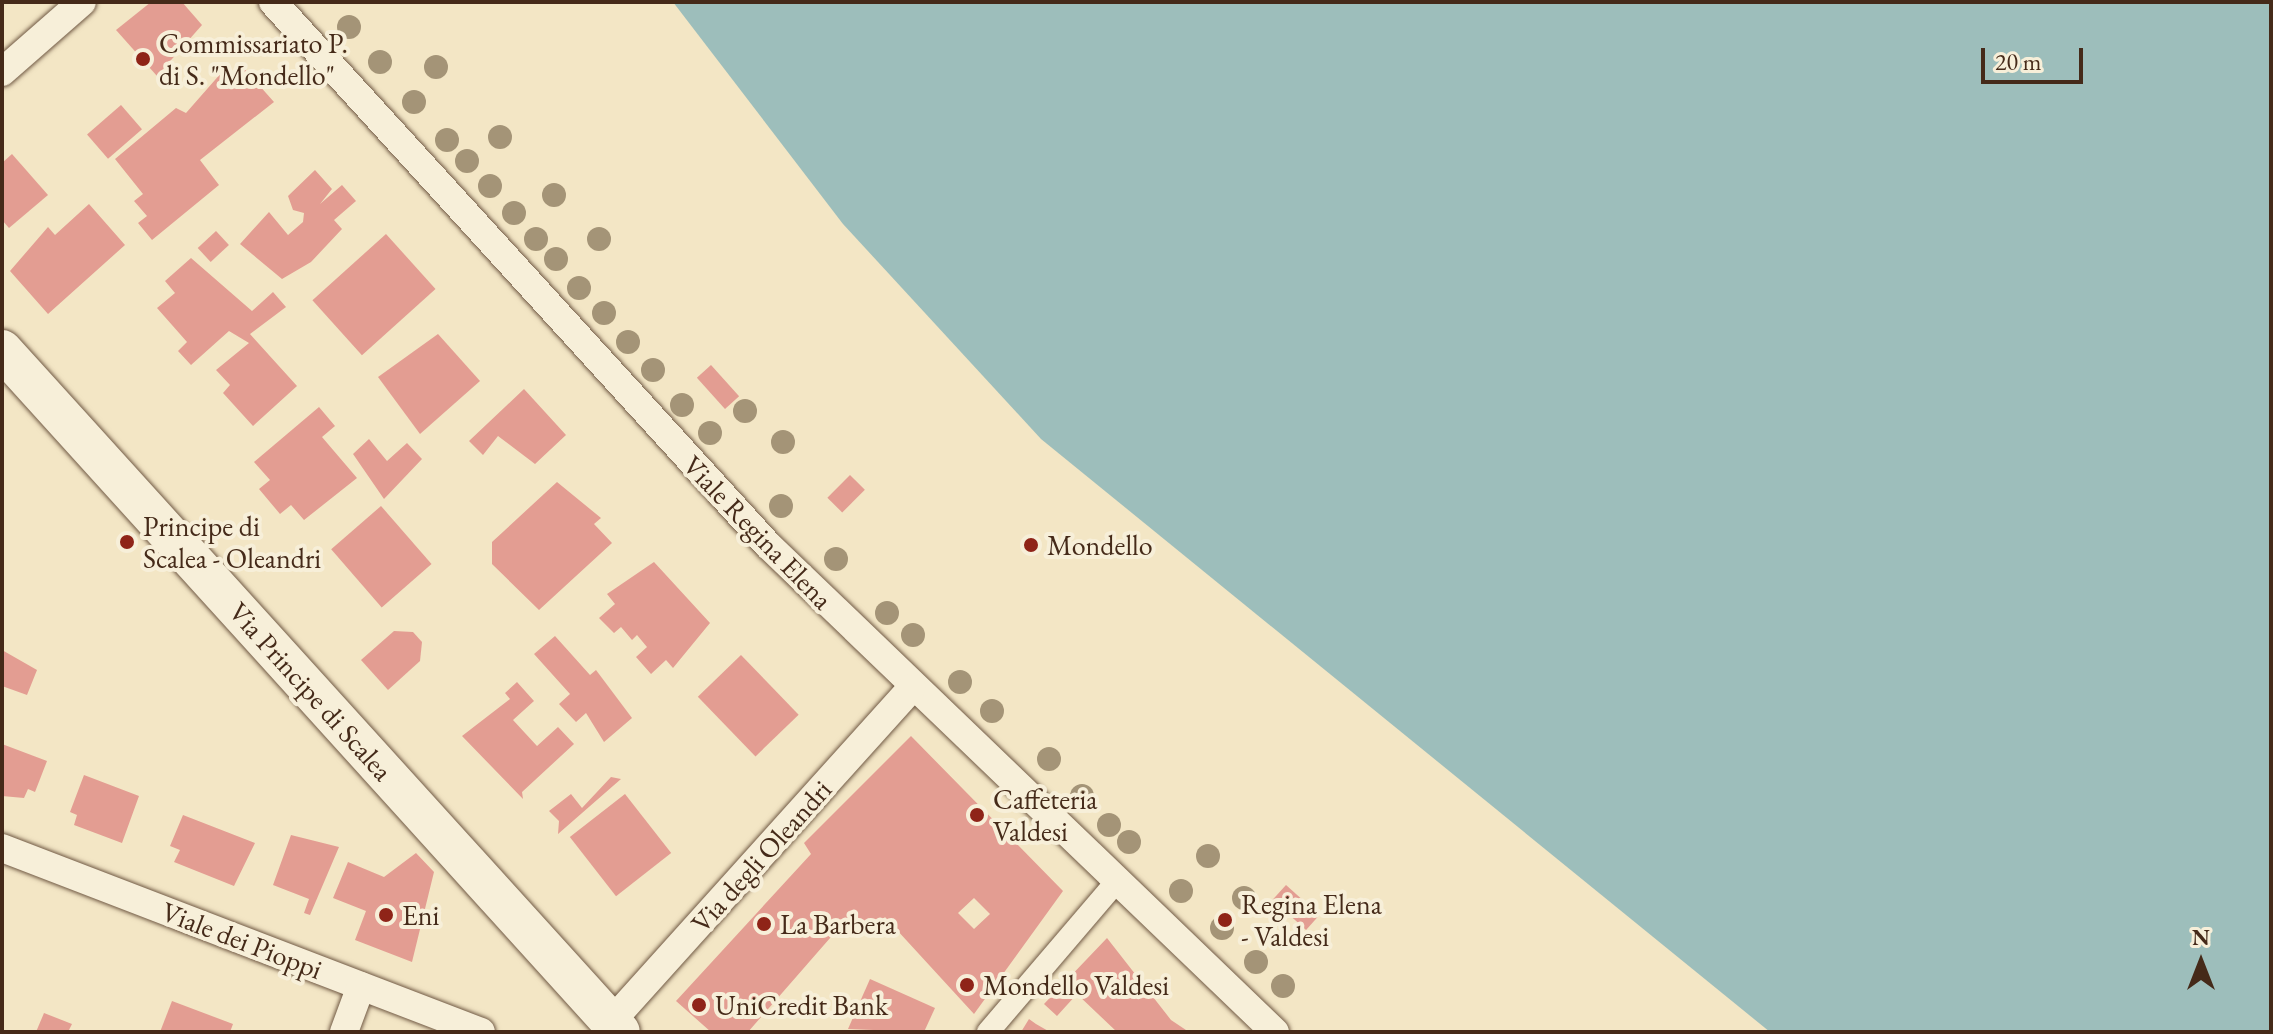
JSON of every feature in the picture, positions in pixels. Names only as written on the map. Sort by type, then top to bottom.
[{"type":"main road","name":"Via Principe di Scalea","points":[[2,350],[615,1027]]},
{"type":"street","points":[[2,72],[82,2]]},
{"type":"street","name":"Viale Regina Elena","points":[[273,2],[674,446],[912,688],[1275,1032]]},
{"type":"street","name":"Via degli Oleandri","points":[[615,1027],[912,688]]},
{"type":"street","name":"Viale dei Pioppi","points":[[2,848],[481,1032]]},
{"type":"street","points":[[988,1032],[1116,882]]},
{"type":"street","points":[[344,1032],[361,986]]},
{"type":"water","points":[[673,2],[2271,2],[2271,1032],[1770,1032],[1041,439],[843,224]]},
{"type":"building","points":[[151,2],[182,2],[202,25],[157,76],[116,30]]},
{"type":"building","points":[[242,66],[274,102],[200,160],[219,185],[152,240],[138,223],[147,216],[134,201],[143,194],[115,159],[176,108],[186,113],[222,72],[228,79]]},
{"type":"building","points":[[121,105],[142,129],[108,159],[87,135]]},
{"type":"building","points":[[12,154],[48,195],[9,228],[2,220],[2,163]]},
{"type":"building","points":[[315,170],[332,189],[320,204],[342,185],[356,201],[334,220],[342,229],[311,262],[282,279],[240,244],[269,212],[288,235],[303,222],[304,213],[293,210],[288,196]]},
{"type":"building","points":[[89,204],[125,245],[48,314],[10,271],[48,227],[55,235]]},
{"type":"building","points":[[216,231],[229,245],[211,262],[198,248]]},
{"type":"building","points":[[386,234],[436,289],[362,355],[312,300]]},
{"type":"building","points":[[191,258],[252,311],[273,292],[286,307],[250,334],[297,386],[253,426],[223,393],[230,385],[216,370],[249,343],[229,331],[191,365],[178,351],[187,342],[157,308],[175,293],[165,281]]},
{"type":"building","points":[[438,334],[480,381],[420,434],[378,377]]},
{"type":"building","points":[[711,365],[739,396],[725,409],[697,378]]},
{"type":"building","points":[[524,389],[566,435],[535,464],[498,436],[483,455],[469,441]]},
{"type":"building","points":[[319,407],[335,426],[322,437],[357,478],[304,520],[291,505],[280,514],[259,489],[270,480],[254,462]]},
{"type":"building","points":[[369,439],[387,461],[407,443],[422,459],[384,499],[353,454]]},
{"type":"building","points":[[850,475],[865,490],[842,512],[827,498]]},
{"type":"building","points":[[557,482],[601,518],[594,524],[612,543],[539,610],[492,564],[492,542]]},
{"type":"building","points":[[381,506],[432,564],[382,607],[331,549]]},
{"type":"building","points":[[654,562],[710,623],[673,668],[666,660],[651,674],[636,657],[647,647],[637,635],[632,640],[621,627],[614,633],[599,618],[615,604],[607,594]]},
{"type":"building","points":[[394,631],[413,632],[422,642],[420,661],[388,690],[361,660]]},
{"type":"building","points":[[555,636],[590,675],[596,670],[632,718],[604,742],[586,713],[576,722],[559,704],[570,694],[534,654]]},
{"type":"building","points":[[2,650],[37,670],[27,695],[2,686]]},
{"type":"building","points":[[741,655],[799,715],[755,756],[698,697]]},
{"type":"building","points":[[517,682],[534,701],[513,720],[537,746],[558,727],[574,744],[522,792],[523,799],[462,736],[510,699],[505,693]]},
{"type":"building","points":[[911,736],[1063,891],[974,1014],[885,917],[870,932],[851,914],[748,1032],[711,1032],[676,1001],[811,854],[804,843]],"holes":[[[974,898],[990,914],[974,929],[958,913]]]},
{"type":"building","points":[[2,744],[47,761],[35,792],[28,789],[24,798],[2,796]]},
{"type":"building","points":[[84,775],[139,796],[122,843],[74,825],[77,815],[70,812]]},
{"type":"building","points":[[611,777],[621,779],[558,834],[559,821],[549,811],[571,794],[582,808]]},
{"type":"building","points":[[625,794],[671,853],[616,896],[570,837]]},
{"type":"building","points":[[183,815],[255,843],[234,886],[174,862],[180,850],[170,846]]},
{"type":"building","points":[[291,835],[339,847],[310,915],[304,913],[309,899],[273,885]]},
{"type":"building","points":[[416,853],[434,872],[412,962],[355,940],[366,911],[333,898],[348,862],[384,877]]},
{"type":"building","points":[[1286,885],[1319,915],[1306,930],[1273,900]]},
{"type":"building","points":[[1107,938],[1171,1020],[1189,1032],[1117,1032],[1077,994],[1057,1016],[1044,1004]]},
{"type":"building","points":[[870,979],[935,1008],[924,1032],[848,1029]]},
{"type":"building","points":[[172,1001],[233,1024],[230,1032],[160,1032]]},
{"type":"building","points":[[44,1013],[72,1024],[68,1032],[36,1032]]},
{"type":"building","points":[[1029,1019],[1036,1024],[1050,1032],[1021,1032]]},
{"type":"place","name":"Commissariato P. di S. \"Mondello\"","points":[[143,59]]},
{"type":"place","name":"Principe di Scalea - Oleandri","points":[[127,542]]},
{"type":"place","name":"Mondello","points":[[1031,545]]},
{"type":"place","name":"Caffeteria Valdesi","points":[[977,815]]},
{"type":"place","name":"Eni","points":[[386,915]]},
{"type":"place","name":"Regina Elena - Valdesi","points":[[1225,920]]},
{"type":"place","name":"La Barbera","points":[[764,924]]},
{"type":"place","name":"Mondello Valdesi","points":[[967,985]]},
{"type":"place","name":"UniCredit Bank","points":[[699,1005]]}]
